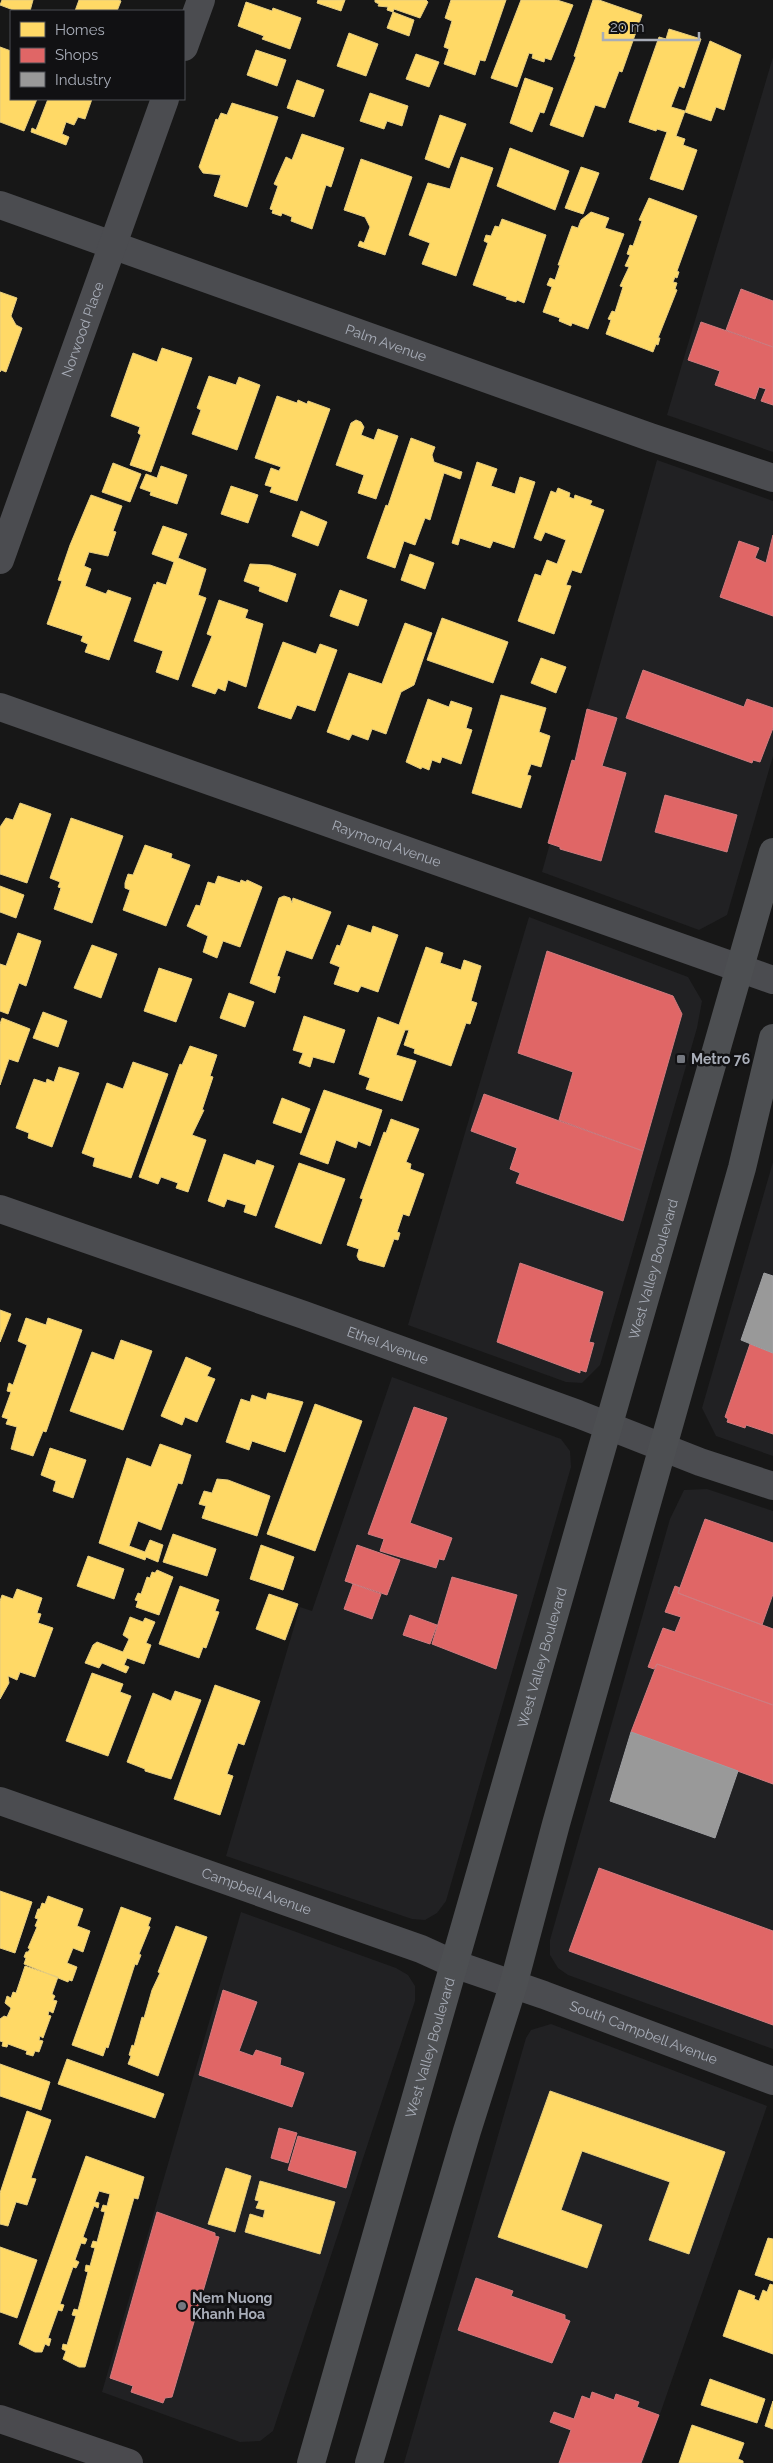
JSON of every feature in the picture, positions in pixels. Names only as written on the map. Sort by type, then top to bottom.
[{"type":"main road","name":"West Valley Boulevard","points":[[311,2463],[773,852]]},
{"type":"main road","points":[[369,2463],[467,2131],[513,1986],[556,1824],[742,1168],[773,1038]]},
{"type":"street","points":[[185,44],[201,0]]},
{"type":"street","name":"Norwood Place","points":[[0,560],[165,100]]},
{"type":"street","name":"Palm Avenue","points":[[0,206],[640,434],[773,478]]},
{"type":"street","name":"Raymond Avenue","points":[[0,707],[773,980]]},
{"type":"street","name":"Ethel Avenue","points":[[0,1209],[304,1315],[609,1428],[773,1486]]},
{"type":"street","name":"Campbell Avenue","points":[[0,1801],[422,1950],[513,1986]]},
{"type":"street","name":"South Campbell Avenue","points":[[513,1986],[544,1995],[773,2080]]},
{"type":"street","points":[[0,2419],[129,2463]]},
{"type":"shaded area","points":[[773,57],[773,452],[667,415]]},
{"type":"shaded area","points":[[657,460],[773,501],[773,756],[727,915],[699,930],[542,872]]},
{"type":"shaded area","points":[[529,917],[688,977],[702,1001],[697,1028],[600,1365],[582,1383],[566,1382],[408,1325]]},
{"type":"shaded area","points":[[773,1162],[773,1456],[716,1436],[702,1408]]},
{"type":"shaded area","points":[[392,1377],[561,1439],[570,1451],[571,1467],[446,1901],[437,1913],[425,1920],[412,1919],[226,1856],[300,1607],[312,1611]]},
{"type":"shaded area","points":[[707,1489],[773,1511],[773,2049],[568,1975],[558,1968],[550,1955],[550,1940],[670,1519],[684,1490]]},
{"type":"shaded area","points":[[241,1912],[396,1968],[408,1975],[415,1986],[415,2001],[273,2431],[260,2441],[240,2442],[102,2392]]},
{"type":"shaded area","points":[[551,2024],[767,2106],[643,2463],[404,2463],[526,2038],[531,2030]]},
{"type":"building: Homes","points":[[2,0],[33,0],[30,10],[13,10],[0,5]]},
{"type":"building: Homes","points":[[79,0],[121,1],[117,10],[75,10]]},
{"type":"building: Homes","points":[[318,0],[345,0],[341,11],[317,3]]},
{"type":"building: Homes","points":[[375,0],[426,0],[428,2],[420,18],[394,9],[393,12],[387,10],[388,7],[378,6],[379,4]]},
{"type":"building: Homes","points":[[451,0],[506,0],[485,61],[480,60],[475,75],[444,64],[449,49],[444,47],[452,21],[445,18]]},
{"type":"building: Homes","points":[[521,0],[557,0],[573,5],[551,60],[545,58],[544,62],[532,58],[533,54],[529,53],[517,87],[491,78]]},
{"type":"building: Homes","points":[[593,0],[599,0],[642,15],[622,72],[619,71],[605,108],[595,105],[583,137],[550,125],[576,57],[574,56]]},
{"type":"building: Homes","points":[[246,2],[272,11],[273,8],[301,18],[290,49],[262,39],[264,36],[238,26]]},
{"type":"building: Homes","points":[[393,12],[414,20],[409,36],[387,28]]},
{"type":"building: Homes","points":[[669,29],[701,39],[684,88],[679,86],[671,107],[685,111],[676,136],[685,139],[683,145],[697,150],[683,190],[650,179],[667,132],[657,129],[656,131],[629,122],[659,37],[666,39]]},
{"type":"building: Homes","points":[[349,33],[378,44],[366,76],[337,66]]},
{"type":"building: Homes","points":[[710,41],[741,55],[724,110],[716,107],[711,121],[685,112]]},
{"type":"building: Homes","points":[[0,47],[10,51],[10,100],[37,100],[24,131],[0,122]]},
{"type":"building: Homes","points":[[256,50],[286,60],[277,86],[247,75]]},
{"type":"building: Homes","points":[[416,54],[439,62],[429,87],[406,79]]},
{"type":"building: Homes","points":[[525,78],[553,88],[544,113],[540,112],[532,132],[510,123]]},
{"type":"building: Homes","points":[[297,80],[324,90],[314,117],[287,108]]},
{"type":"building: Homes","points":[[370,93],[408,106],[402,126],[387,121],[384,129],[360,121]]},
{"type":"building: Homes","points":[[48,100],[92,100],[85,119],[78,117],[74,125],[66,122],[62,134],[69,137],[66,145],[31,132],[32,128],[36,130]]},
{"type":"building: Homes","points":[[232,103],[278,117],[247,207],[214,196],[221,175],[203,173],[199,167],[216,119],[218,120],[221,113],[227,115]]},
{"type":"building: Homes","points":[[440,115],[466,124],[449,168],[425,159]]},
{"type":"building: Homes","points":[[302,134],[344,148],[331,187],[326,185],[312,229],[291,221],[292,217],[282,213],[281,216],[272,213],[273,210],[270,209],[278,186],[274,184],[286,157],[292,160]]},
{"type":"building: Homes","points":[[510,148],[569,171],[555,210],[497,186]]},
{"type":"building: Homes","points":[[461,157],[493,168],[456,276],[422,264],[430,243],[409,235],[428,183],[450,189]]},
{"type":"building: Homes","points":[[361,159],[412,177],[385,255],[358,246],[360,241],[364,243],[370,227],[365,217],[344,210]]},
{"type":"building: Homes","points":[[581,167],[599,173],[583,214],[565,208]]},
{"type":"building: Homes","points":[[649,198],[697,216],[677,271],[679,272],[677,278],[675,277],[673,282],[677,283],[675,289],[677,290],[658,338],[660,338],[658,345],[656,344],[653,352],[606,334],[611,320],[608,319],[612,311],[615,312],[623,287],[620,286],[629,267],[625,266],[630,255],[627,254],[630,245],[633,246],[642,221],[639,220]]},
{"type":"building: Homes","points":[[591,212],[609,218],[605,228],[624,234],[588,329],[572,323],[571,326],[559,321],[560,318],[543,312],[552,287],[547,285],[550,278],[555,280],[560,265],[558,265],[572,226],[578,228],[581,220]]},
{"type":"building: Homes","points":[[502,219],[546,235],[524,303],[506,299],[507,297],[473,285],[488,243],[484,241],[486,235],[491,236],[495,226],[499,227]]},
{"type":"building: Homes","points":[[0,292],[17,298],[11,316],[16,325],[22,328],[6,372],[1,370],[0,372]]},
{"type":"building: Homes","points":[[162,348],[192,358],[151,472],[130,465],[141,435],[138,433],[140,427],[111,416],[133,353],[157,362]]},
{"type":"building: Homes","points":[[209,376],[236,385],[239,377],[260,385],[237,450],[192,434],[201,410],[197,408]]},
{"type":"building: Homes","points":[[277,396],[297,403],[298,400],[307,404],[308,401],[330,409],[297,501],[270,492],[272,487],[265,485],[271,468],[279,471],[281,467],[255,458]]},
{"type":"building: Homes","points":[[356,420],[361,422],[364,427],[361,435],[374,440],[378,429],[398,436],[376,499],[358,493],[364,475],[336,465],[351,423]]},
{"type":"building: Homes","points":[[411,438],[435,447],[432,455],[434,462],[462,472],[460,479],[444,473],[430,520],[425,518],[415,545],[404,541],[395,568],[367,558],[386,505],[388,506]]},
{"type":"building: Homes","points":[[477,462],[497,469],[491,486],[515,494],[520,477],[535,482],[514,548],[493,541],[490,548],[460,538],[458,545],[452,543]]},
{"type":"building: Homes","points":[[113,463],[141,474],[130,502],[102,492]]},
{"type":"building: Homes","points":[[161,466],[187,475],[177,504],[150,495],[151,492],[140,488],[146,474],[157,478]]},
{"type":"building: Homes","points":[[231,486],[258,495],[248,523],[221,514]]},
{"type":"building: Homes","points":[[558,488],[570,493],[569,497],[574,499],[575,495],[592,501],[590,505],[604,510],[581,573],[572,570],[566,585],[571,586],[554,634],[518,621],[535,574],[541,576],[547,560],[557,564],[566,540],[545,532],[541,541],[534,538],[551,491],[556,493]]},
{"type":"building: Homes","points":[[91,495],[122,506],[113,531],[116,532],[108,556],[89,552],[84,566],[91,569],[85,586],[106,594],[108,590],[131,598],[109,660],[85,652],[88,644],[81,641],[83,636],[47,624],[62,581],[58,580]]},
{"type":"building: Homes","points":[[301,511],[327,522],[318,546],[292,536]]},
{"type":"building: Homes","points":[[163,526],[187,534],[178,558],[206,569],[198,595],[206,598],[178,680],[156,672],[163,651],[134,641],[154,584],[156,585],[157,582],[166,585],[174,562],[152,554]]},
{"type":"building: Homes","points":[[410,554],[434,563],[425,589],[401,580]]},
{"type":"building: Homes","points":[[250,564],[270,565],[296,574],[287,602],[259,591],[260,587],[244,581]]},
{"type":"building: Homes","points":[[340,590],[367,600],[358,626],[330,616]]},
{"type":"building: Homes","points":[[219,600],[248,610],[245,618],[263,624],[246,687],[228,680],[225,691],[218,688],[215,694],[192,686],[212,636],[207,634]]},
{"type":"building: Homes","points":[[442,618],[508,642],[493,683],[427,660]]},
{"type":"building: Homes","points":[[405,623],[432,633],[414,685],[401,692],[386,734],[372,729],[368,740],[352,734],[349,740],[327,732],[349,673],[382,684]]},
{"type":"building: Homes","points":[[283,642],[316,654],[320,644],[337,650],[315,711],[297,705],[291,719],[258,708]]},
{"type":"building: Homes","points":[[541,658],[566,667],[556,693],[531,683]]},
{"type":"building: Homes","points":[[501,695],[546,708],[539,732],[550,736],[541,767],[531,764],[527,775],[531,776],[521,808],[472,793]]},
{"type":"building: Homes","points":[[428,699],[449,707],[451,701],[472,708],[466,728],[472,730],[461,764],[442,757],[440,763],[432,760],[429,770],[422,767],[421,769],[406,762]]},
{"type":"building: Homes","points":[[20,803],[51,814],[27,883],[0,874],[0,827],[6,818],[13,820]]},
{"type":"building: Homes","points":[[71,818],[123,836],[92,923],[54,909],[61,888],[58,887],[60,882],[50,878]]},
{"type":"building: Homes","points":[[145,845],[172,854],[171,858],[190,865],[166,926],[123,910],[130,890],[125,888],[128,874],[133,875]]},
{"type":"building: Homes","points":[[218,876],[240,883],[241,880],[246,882],[247,880],[262,887],[240,947],[223,941],[217,958],[203,952],[208,936],[187,926],[196,905],[200,906],[208,882],[215,884]]},
{"type":"building: Homes","points":[[0,886],[24,895],[16,918],[0,912]]},
{"type":"building: Homes","points":[[284,896],[290,898],[292,903],[293,898],[331,912],[312,959],[286,950],[277,976],[280,977],[275,993],[250,983],[279,898]]},
{"type":"building: Homes","points":[[348,925],[371,933],[373,926],[398,935],[378,992],[361,986],[358,992],[334,984],[340,967],[330,963],[337,945],[340,946]]},
{"type":"building: Homes","points":[[18,933],[41,941],[26,986],[19,983],[8,1014],[0,1011],[0,964],[6,966]]},
{"type":"building: Homes","points":[[92,945],[117,954],[101,998],[74,988]]},
{"type":"building: Homes","points":[[426,947],[443,953],[440,963],[461,970],[464,960],[481,966],[471,1001],[477,1003],[470,1024],[466,1023],[451,1066],[414,1053],[415,1049],[404,1045],[409,1030],[405,1030],[396,1055],[416,1061],[402,1101],[366,1089],[370,1078],[359,1074],[378,1017],[399,1025]]},
{"type":"building: Homes","points":[[159,968],[192,979],[176,1022],[144,1011]]},
{"type":"building: Homes","points":[[229,993],[254,1002],[245,1027],[220,1018]]},
{"type":"building: Homes","points":[[43,1012],[67,1021],[58,1047],[33,1038]]},
{"type":"building: Homes","points":[[304,1016],[345,1030],[334,1063],[313,1057],[310,1067],[299,1063],[303,1053],[293,1050]]},
{"type":"building: Homes","points":[[2,1018],[30,1029],[18,1062],[9,1059],[0,1085],[0,1024]]},
{"type":"building: Homes","points":[[190,1046],[217,1055],[210,1076],[213,1077],[202,1110],[204,1110],[192,1135],[206,1140],[188,1192],[176,1188],[178,1183],[161,1177],[158,1184],[139,1177],[180,1064],[182,1065]]},
{"type":"building: Homes","points":[[133,1062],[168,1074],[131,1178],[93,1166],[95,1158],[82,1153],[107,1083],[123,1089]]},
{"type":"building: Homes","points":[[59,1067],[79,1073],[52,1147],[28,1138],[29,1133],[16,1128],[34,1079],[46,1083],[47,1079],[54,1082]]},
{"type":"building: Homes","points":[[324,1090],[382,1110],[370,1146],[358,1141],[356,1148],[336,1140],[328,1164],[300,1154]]},
{"type":"building: Homes","points":[[282,1098],[310,1109],[301,1133],[273,1123]]},
{"type":"building: Homes","points":[[391,1119],[419,1129],[406,1162],[411,1164],[410,1169],[424,1174],[409,1216],[403,1214],[397,1232],[400,1233],[398,1240],[394,1239],[384,1267],[359,1260],[357,1256],[359,1249],[347,1245],[363,1199],[360,1198],[384,1132],[386,1133]]},
{"type":"building: Homes","points":[[224,1154],[255,1165],[257,1160],[274,1166],[256,1216],[244,1212],[246,1205],[227,1199],[224,1207],[208,1201]]},
{"type":"building: Homes","points":[[299,1163],[345,1179],[321,1244],[275,1227]]},
{"type":"building: Homes","points":[[0,1310],[11,1314],[0,1342]]},
{"type":"building: Homes","points":[[26,1318],[46,1325],[48,1318],[82,1330],[46,1432],[43,1431],[33,1456],[11,1449],[17,1427],[6,1424],[8,1419],[2,1417],[11,1392],[7,1391],[9,1383],[13,1385],[27,1345],[18,1341]]},
{"type":"building: Homes","points":[[121,1340],[152,1351],[123,1430],[70,1411],[92,1352],[114,1360]]},
{"type":"building: Homes","points":[[186,1357],[211,1368],[207,1376],[215,1379],[197,1422],[185,1417],[182,1425],[161,1416]]},
{"type":"building: Homes","points":[[268,1393],[303,1402],[285,1452],[252,1441],[249,1450],[226,1442],[241,1399],[250,1402],[252,1395],[266,1400]]},
{"type":"building: Homes","points":[[315,1404],[362,1421],[315,1551],[267,1534]]},
{"type":"building: Homes","points":[[160,1444],[191,1455],[182,1484],[178,1483],[161,1530],[138,1521],[129,1546],[145,1552],[150,1540],[163,1545],[158,1562],[146,1557],[145,1560],[99,1543],[127,1458],[151,1467]]},
{"type":"building: Homes","points":[[50,1448],[86,1460],[73,1498],[53,1491],[56,1481],[41,1475]]},
{"type":"building: Homes","points":[[217,1479],[228,1480],[270,1496],[257,1536],[202,1518],[206,1506],[199,1504],[204,1491],[212,1493]]},
{"type":"building: Homes","points":[[173,1534],[216,1549],[207,1576],[163,1562]]},
{"type":"building: Homes","points":[[261,1545],[294,1557],[283,1590],[250,1579]]},
{"type":"building: Homes","points":[[88,1556],[124,1569],[114,1599],[77,1586]]},
{"type":"building: Homes","points":[[157,1570],[173,1577],[159,1615],[136,1607],[138,1601],[135,1600],[138,1593],[141,1594],[147,1577],[150,1578],[152,1572],[155,1573]]},
{"type":"building: Homes","points":[[180,1586],[219,1600],[215,1611],[219,1612],[206,1648],[203,1647],[199,1658],[159,1644]]},
{"type":"building: Homes","points":[[17,1589],[42,1598],[37,1613],[41,1614],[38,1623],[53,1628],[35,1677],[20,1672],[17,1680],[8,1676],[9,1683],[0,1699],[0,1601],[2,1595],[13,1599]]},
{"type":"building: Homes","points":[[269,1594],[298,1604],[285,1640],[256,1629]]},
{"type":"building: Homes","points":[[130,1617],[143,1622],[145,1618],[155,1622],[146,1643],[151,1645],[144,1664],[127,1658],[124,1665],[129,1667],[126,1673],[102,1663],[99,1668],[85,1663],[93,1645],[97,1642],[123,1652],[129,1639],[123,1635]]},
{"type":"building: Homes","points":[[92,1673],[123,1684],[120,1692],[131,1696],[108,1756],[66,1741]]},
{"type":"building: Homes","points":[[215,1685],[260,1701],[244,1745],[238,1743],[227,1774],[233,1776],[220,1815],[174,1799]]},
{"type":"building: Homes","points":[[175,1691],[201,1700],[171,1779],[145,1771],[145,1769],[127,1762],[153,1693],[171,1701]]},
{"type":"building: Homes","points":[[0,1891],[32,1902],[15,1953],[0,1948]]},
{"type":"building: Homes","points":[[48,1896],[83,1909],[77,1926],[90,1931],[83,1952],[73,1948],[67,1963],[77,1967],[72,1981],[69,1980],[68,1982],[24,1964],[26,1958],[24,1957],[30,1949],[28,1948],[37,1927],[35,1926],[38,1919],[35,1918],[38,1909],[40,1909],[42,1903],[45,1904]]},
{"type":"building: Homes","points":[[121,1907],[151,1918],[148,1926],[150,1927],[139,1954],[141,1955],[137,1965],[135,1964],[108,2048],[106,2047],[103,2056],[72,2045]]},
{"type":"building: Homes","points":[[176,1926],[207,1937],[158,2076],[128,2064],[131,2056],[129,2055],[132,2045],[134,2046],[142,2017],[144,2018],[152,1990],[160,1973],[158,1972]]},
{"type":"building: Homes","points":[[25,1966],[58,1977],[52,1994],[55,1996],[53,2000],[57,2001],[53,2013],[49,2011],[48,2015],[51,2016],[43,2038],[40,2036],[39,2040],[43,2041],[39,2052],[35,2051],[33,2056],[26,2054],[27,2051],[8,2044],[7,2047],[2,2046],[3,2042],[0,2041],[0,2019],[4,2016],[7,2017],[11,2008],[5,2003],[7,1996],[11,1998],[13,1992],[16,1993]]},
{"type":"building: Homes","points":[[67,2059],[164,2094],[155,2118],[58,2084]]},
{"type":"building: Homes","points":[[0,2064],[50,2082],[41,2110],[0,2096]]},
{"type":"building: Homes","points":[[550,2091],[725,2152],[689,2254],[649,2240],[670,2182],[582,2151],[561,2210],[602,2225],[587,2268],[498,2237]]},
{"type":"building: Homes","points":[[27,2111],[51,2120],[31,2178],[36,2179],[27,2205],[16,2202],[8,2226],[0,2224],[0,2193]]},
{"type":"building: Homes","points":[[86,2156],[144,2177],[138,2199],[134,2198],[85,2367],[79,2367],[63,2359],[66,2351],[62,2349],[63,2344],[67,2345],[76,2316],[72,2315],[74,2309],[78,2310],[88,2272],[85,2271],[86,2265],[90,2266],[95,2248],[91,2247],[93,2241],[97,2242],[105,2212],[101,2211],[103,2205],[107,2206],[110,2194],[99,2191],[95,2202],[99,2203],[98,2208],[94,2206],[83,2237],[87,2239],[85,2244],[81,2243],[75,2260],[79,2262],[76,2268],[73,2267],[60,2304],[64,2305],[62,2311],[58,2310],[48,2338],[51,2339],[49,2346],[45,2344],[42,2352],[35,2352],[19,2344]]},
{"type":"building: Homes","points":[[226,2168],[251,2176],[235,2232],[208,2224]]},
{"type":"building: Homes","points":[[260,2181],[335,2202],[320,2254],[245,2232],[250,2214],[263,2218],[265,2210],[256,2208],[259,2201],[255,2200]]},
{"type":"building: Homes","points":[[768,2238],[773,2239],[773,2281],[755,2275]]},
{"type":"building: Homes","points":[[0,2247],[37,2260],[17,2318],[0,2312]]},
{"type":"building: Homes","points":[[770,2284],[773,2285],[773,2354],[723,2336],[739,2290],[755,2296],[754,2299],[759,2301],[763,2290],[767,2292]]},
{"type":"building: Homes","points":[[710,2379],[765,2399],[757,2423],[701,2405]]},
{"type":"building: Homes","points":[[773,2401],[773,2429],[765,2426]]},
{"type":"building: Homes","points":[[692,2425],[744,2443],[738,2459],[743,2461],[743,2463],[679,2463]]},
{"type":"building: Shops","points":[[741,289],[773,301],[773,347],[726,330]]},
{"type":"building: Shops","points":[[701,322],[773,347],[773,405],[761,401],[766,389],[759,387],[755,399],[715,385],[720,371],[688,360]]},
{"type":"building: Shops","points":[[773,535],[773,616],[720,597],[739,541],[759,548],[755,558],[766,563]]},
{"type":"building: Shops","points":[[643,670],[744,707],[747,699],[773,708],[773,728],[760,762],[753,760],[752,763],[626,718]]},
{"type":"building: Shops","points":[[587,709],[617,718],[602,766],[626,773],[601,861],[560,849],[560,847],[548,843],[572,760],[575,761]]},
{"type":"building: Shops","points":[[665,795],[737,815],[727,852],[655,832]]},
{"type":"building: Shops","points":[[547,951],[673,996],[682,1014],[643,1151],[559,1120],[573,1072],[518,1053]]},
{"type":"building: Shops","points":[[484,1094],[643,1151],[623,1221],[516,1183],[520,1173],[510,1169],[517,1148],[471,1131]]},
{"type":"building: Shops","points":[[520,1263],[603,1292],[589,1342],[594,1343],[586,1372],[580,1370],[580,1373],[497,1342]]},
{"type":"building: Shops","points":[[750,1344],[773,1353],[773,1434],[746,1425],[745,1428],[727,1422],[728,1419],[725,1417]]},
{"type":"building: Shops","points":[[414,1407],[447,1418],[410,1523],[452,1538],[444,1560],[439,1559],[436,1568],[380,1551],[384,1539],[368,1534]]},
{"type":"building: Shops","points":[[705,1519],[773,1543],[773,1594],[762,1625],[678,1593]]},
{"type":"building: Shops","points":[[357,1545],[400,1560],[387,1595],[345,1581]]},
{"type":"building: Shops","points":[[452,1577],[517,1595],[496,1669],[432,1644]]},
{"type":"building: Shops","points":[[353,1584],[381,1594],[372,1619],[344,1609]]},
{"type":"building: Shops","points":[[675,1586],[680,1588],[678,1593],[773,1629],[773,1705],[657,1664],[654,1669],[648,1667],[663,1628],[675,1632],[681,1617],[665,1612]]},
{"type":"building: Shops","points":[[410,1615],[437,1625],[430,1644],[403,1635]]},
{"type":"building: Shops","points":[[657,1664],[773,1705],[773,1784],[631,1732]]},
{"type":"building: Shops","points":[[599,1868],[773,1931],[773,2025],[569,1951]]},
{"type":"building: Shops","points":[[223,1990],[257,2002],[239,2051],[253,2056],[256,2050],[281,2058],[280,2065],[304,2073],[292,2107],[199,2075]]},
{"type":"building: Shops","points":[[279,2128],[297,2133],[288,2163],[271,2158]]},
{"type":"building: Shops","points":[[298,2136],[356,2152],[346,2188],[288,2170]]},
{"type":"building: Shops","points":[[157,2212],[215,2233],[215,2236],[219,2237],[172,2397],[165,2398],[163,2403],[131,2392],[133,2386],[110,2378]]},
{"type":"building: Shops","points":[[476,2278],[513,2291],[511,2296],[565,2315],[565,2319],[570,2321],[552,2363],[458,2330]]},
{"type":"building: Shops","points":[[592,2392],[614,2400],[616,2394],[639,2402],[637,2407],[659,2415],[641,2463],[559,2463],[571,2430],[550,2422],[554,2412],[574,2419],[582,2396],[590,2399]]},
{"type":"building: Industry","points":[[764,1273],[773,1276],[773,1353],[741,1340]]},
{"type":"building: Industry","points":[[631,1732],[738,1771],[715,1838],[610,1801]]},
{"type":"place","name":"Metro 76","points":[[681,1059]]},
{"type":"place","name":"Nem Nuong Khanh Hoa","points":[[182,2306]]}]
